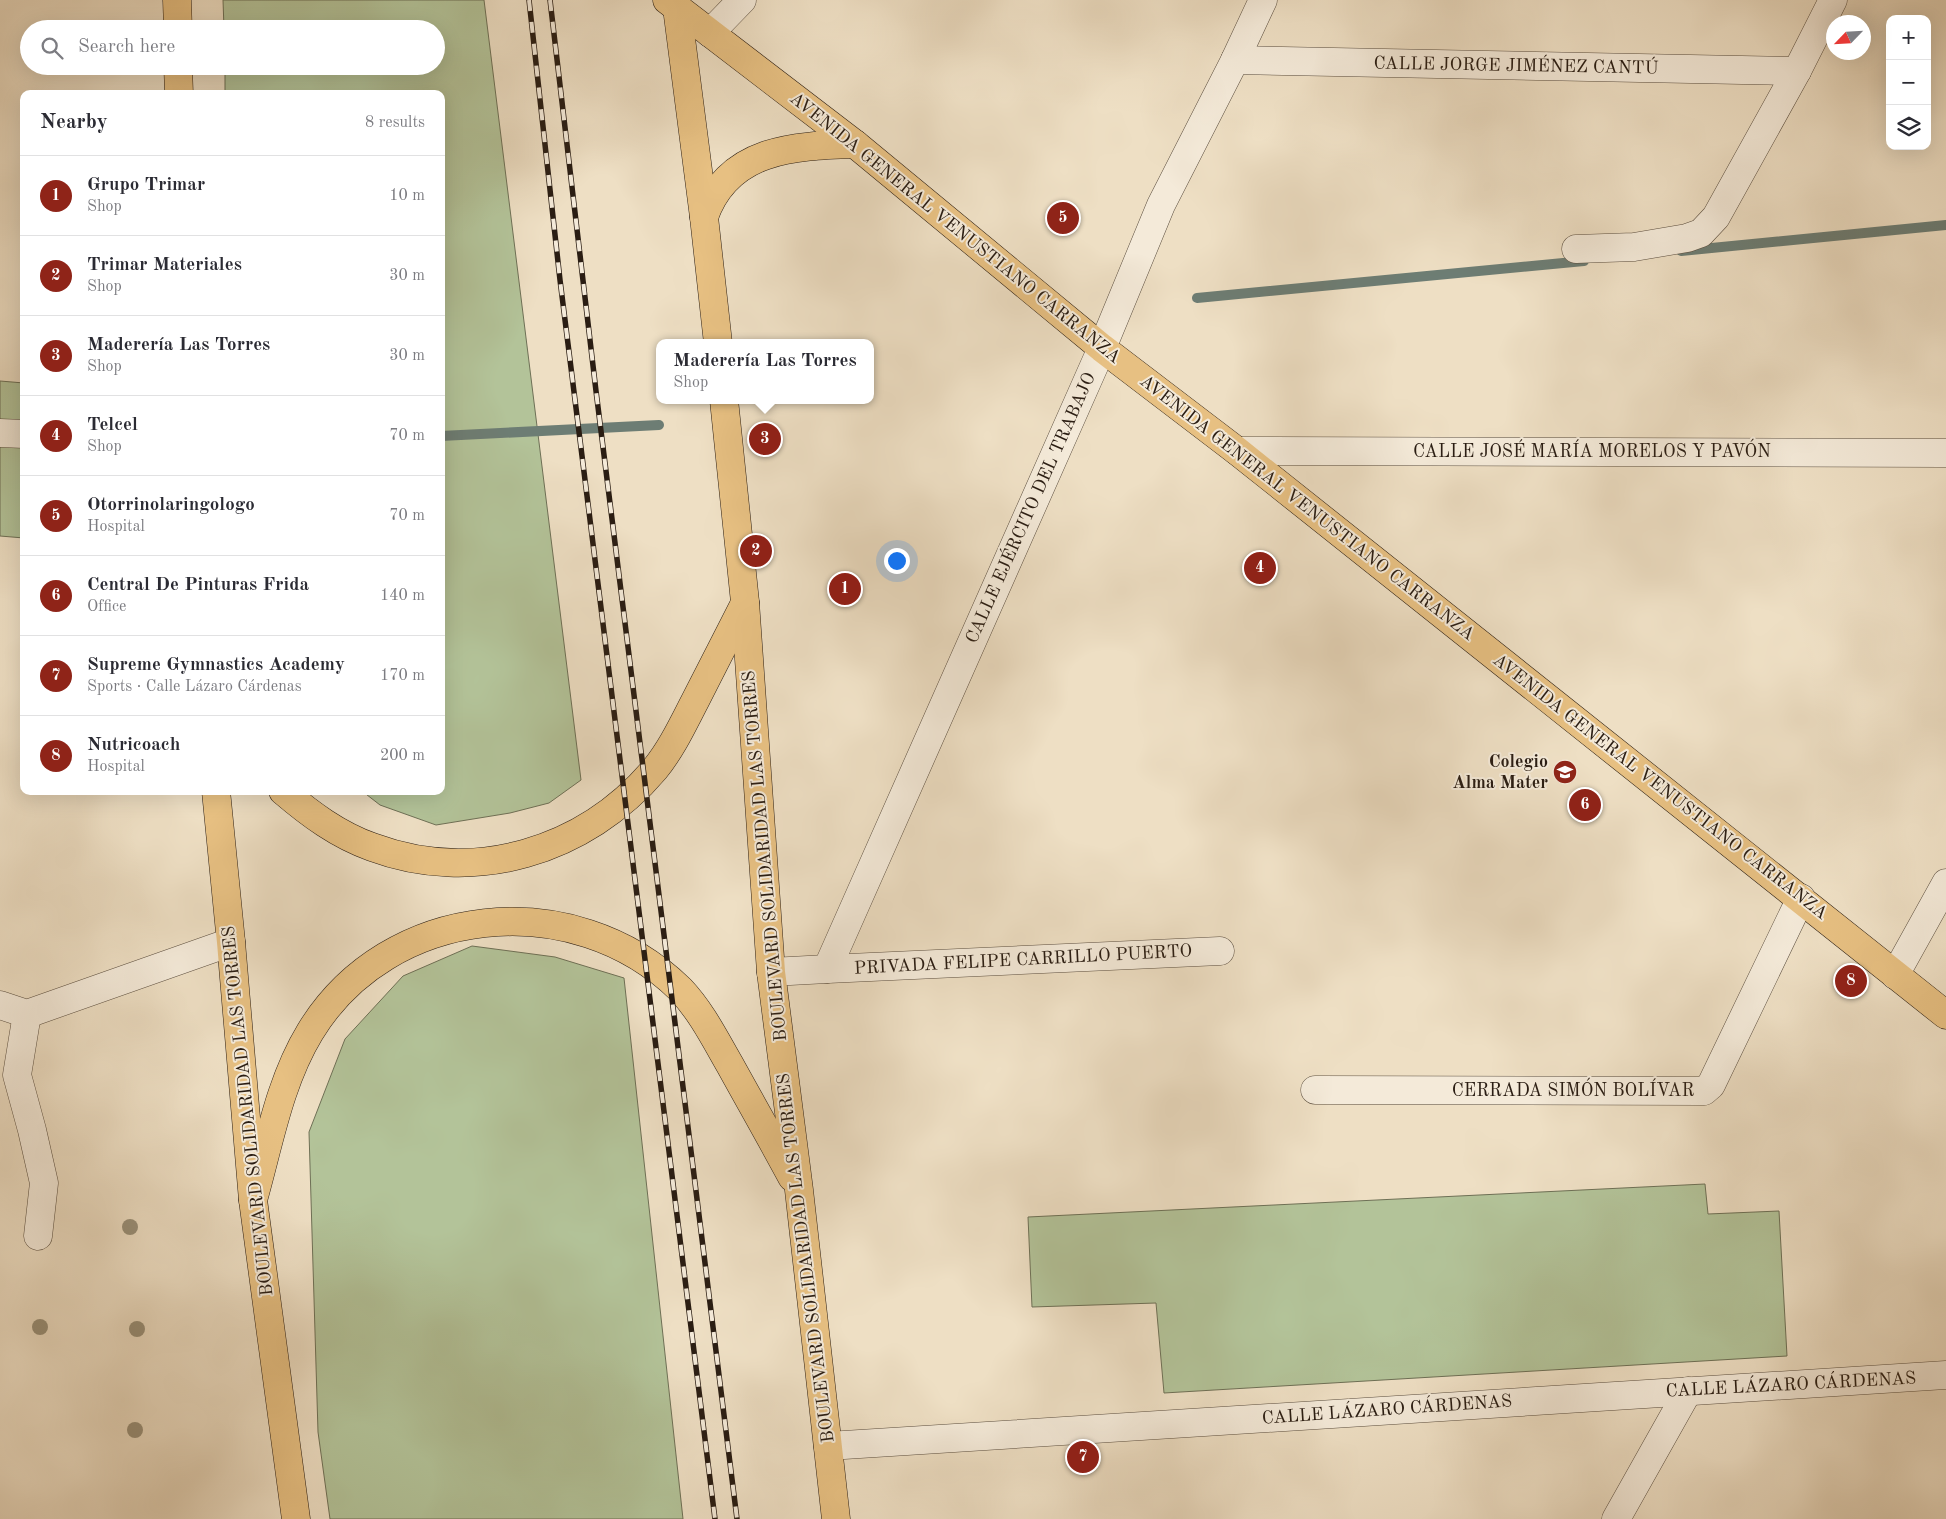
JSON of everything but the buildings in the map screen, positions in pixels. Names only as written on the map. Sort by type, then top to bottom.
[{"type":"main road","points":[[177,0],[178,20]]},
{"type":"main road","points":[[674,3],[704,216],[718,339]]},
{"type":"main road","name":"AVENIDA GENERAL VENUSTIANO CARRANZA","points":[[674,3],[710,33],[855,144],[1102,348],[1237,451],[1946,1015]]},
{"type":"main road","points":[[178,75],[179,90]]},
{"type":"main road","points":[[704,216],[710,201],[726,178],[762,157],[808,146],[855,144]]},
{"type":"main road","name":"BOULEVARD SOLIDARIDAD LAS TORRES","points":[[724,404],[745,602],[771,972],[799,1190],[836,1519]]},
{"type":"main road","points":[[288,795],[308,813],[338,832],[371,847],[405,857],[441,862],[477,862],[512,857],[545,848],[576,834],[606,816],[632,794],[656,768],[675,740],[745,602]]},
{"type":"main road","name":"BOULEVARD SOLIDARIDAD LAS TORRES","points":[[216,795],[253,1200],[296,1519]]},
{"type":"main road","points":[[253,1200],[283,1090],[294,1059],[310,1031],[330,1004],[353,981],[380,960],[408,944],[439,932],[471,924],[503,921],[536,922],[567,927],[599,937],[649,964],[681,990],[703,1018],[799,1190]]},
{"type":"street","points":[[710,33],[742,0]]},
{"type":"street","name":"CALLE EJÉRCITO DEL TRABAJO","points":[[827,969],[1102,348],[1161,205],[1235,60],[1263,0]]},
{"type":"street","points":[[1576,249],[1634,247],[1687,238],[1701,233],[1716,217],[1797,71],[1833,0]]},
{"type":"street","name":"CALLE JORGE JIMÉNEZ CANTÚ","points":[[1235,60],[1797,71]]},
{"type":"street","points":[[0,433],[20,434]]},
{"type":"street","name":"CALLE JOSÉ MARÍA MORELOS Y PAVÓN","points":[[1237,451],[1946,453]]},
{"type":"street","points":[[1895,975],[1946,883]]},
{"type":"street","name":"CERRADA SIMÓN BOLÍVAR","points":[[1315,1090],[1704,1091],[1710,1085],[1801,898]]},
{"type":"street","points":[[0,1005],[27,1014],[231,942]]},
{"type":"street","name":"PRIVADA FELIPE CARRILLO PUERTO","points":[[827,969],[1220,952]]},
{"type":"street","points":[[771,972],[827,969]]},
{"type":"street","points":[[27,1014],[17,1075],[44,1183],[38,1236]]},
{"type":"street","name":"CALLE LÁZARO CÁRDENAS","points":[[828,1446],[1946,1375]]},
{"type":"street","points":[[1616,1519],[1688,1391]]},
{"type":"green space","points":[[223,0],[484,0],[581,780],[549,803],[510,813],[436,825],[380,805],[367,795],[445,795],[445,90],[225,90],[225,75],[445,75],[445,20],[224,20]]},
{"type":"green space","points":[[0,381],[20,383],[20,538],[0,536]]},
{"type":"green space","points":[[472,946],[555,957],[624,978],[683,1519],[330,1519],[318,1432],[309,1132],[345,1039],[403,976]]},
{"type":"green space","points":[[1705,1184],[1708,1214],[1779,1211],[1787,1356],[1164,1393],[1156,1303],[1032,1307],[1028,1217]]},
{"type":"waterway","points":[[1681,251],[1946,225]]},
{"type":"waterway","points":[[1197,298],[1584,261]]},
{"type":"waterway","points":[[445,436],[659,425]]},
{"type":"railway","points":[[529,0],[560,280],[715,1519]]},
{"type":"railway","points":[[550,0],[596,391],[737,1519]]},
{"type":"place","name":"Otorrinolaringologo","points":[[1063,218]]},
{"type":"place","name":"Maderería Las Torres","points":[[765,439]]},
{"type":"place","name":"Trimar Materiales","points":[[756,551]]},
{"type":"place","name":"Telcel","points":[[1260,568]]},
{"type":"place","name":"Grupo Trimar","points":[[845,589]]},
{"type":"place","name":"Colegio Alma Mater","points":[[1565,772]]},
{"type":"place","name":"Central De Pinturas Frida","points":[[1585,805]]},
{"type":"place","name":"Nutricoach","points":[[1851,981]]},
{"type":"place","name":"Supreme Gymnastics Academy","points":[[1083,1457]]}]
